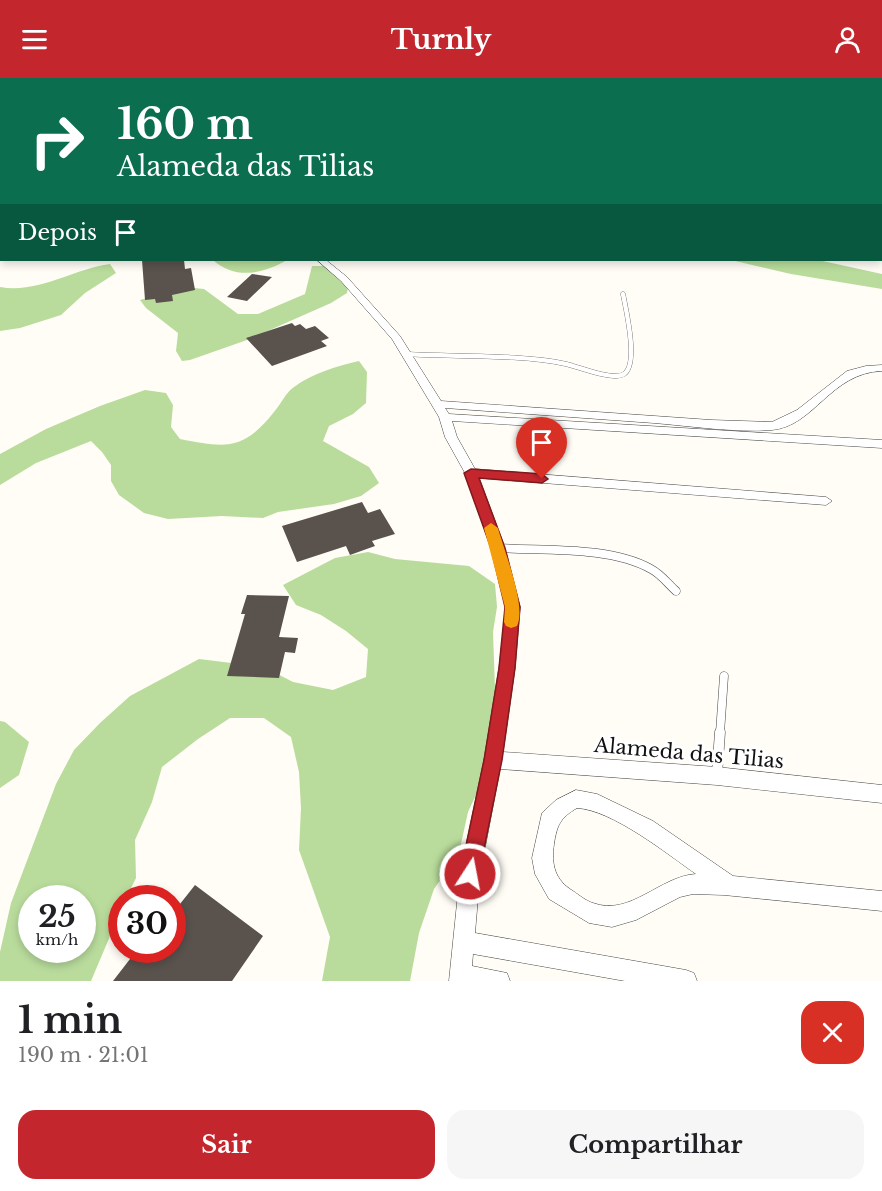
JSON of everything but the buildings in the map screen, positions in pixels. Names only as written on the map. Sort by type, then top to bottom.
[{"type":"street","points":[[322,261],[344,279],[396,338],[445,417],[451,437],[471,473],[498,548],[513,607],[507,668],[493,760],[470,874],[461,978],[499,981]]},
{"type":"street","points":[[437,404],[711,424],[773,426],[795,417],[828,388],[856,370],[866,367],[882,368]]},
{"type":"street","points":[[445,417],[882,444]]},
{"type":"street","points":[[471,473],[826,501]]},
{"type":"street","name":"Alameda das Tilias","points":[[493,760],[717,776],[882,795]]},
{"type":"street","points":[[729,885],[646,828],[591,800],[576,799],[563,806],[549,820],[542,858],[545,874],[556,892],[589,913],[612,917],[636,910],[677,888],[693,884],[729,885],[882,901]]},
{"type":"street","points":[[464,942],[686,981]]},
{"type":"lane","points":[[406,354],[564,364],[613,376],[623,374],[629,368],[631,356],[623,294]]},
{"type":"lane","points":[[498,548],[603,556],[641,564],[653,570],[676,591]]},
{"type":"lane","points":[[717,776],[724,676]]},
{"type":"green space","points":[[214,261],[285,261],[268,269],[249,273],[230,270]]},
{"type":"green space","points":[[735,261],[823,261],[882,274],[882,289],[791,274]]},
{"type":"green space","points":[[110,264],[116,273],[85,293],[61,315],[20,328],[0,331],[0,287],[28,287]]},
{"type":"green space","points":[[312,266],[330,266],[349,282],[347,293],[331,303],[247,340],[190,360],[182,361],[176,351],[178,333],[146,308],[140,300],[185,287],[204,289],[238,314],[258,314],[305,294]]},
{"type":"green space","points":[[359,361],[367,372],[366,403],[353,414],[329,426],[323,441],[369,467],[379,483],[361,496],[334,504],[278,512],[263,518],[222,516],[168,519],[144,513],[119,495],[111,481],[111,465],[91,441],[36,463],[0,485],[0,454],[46,429],[145,390],[166,393],[173,405],[171,427],[180,439],[210,444],[233,444],[253,434],[263,425],[288,392],[301,382],[325,371]]},
{"type":"green space","points":[[368,552],[395,559],[469,566],[495,584],[497,607],[493,632],[496,718],[483,780],[468,812],[459,853],[434,889],[419,933],[410,981],[322,981],[330,937],[299,850],[301,808],[299,772],[291,737],[264,718],[230,718],[162,767],[152,802],[135,840],[136,878],[132,885],[108,885],[108,941],[91,981],[0,981],[0,952],[11,903],[56,784],[74,750],[130,696],[199,659],[264,667],[293,682],[333,690],[366,677],[368,649],[321,615],[296,605],[283,585],[335,558]]},
{"type":"green space","points":[[0,721],[5,722],[29,742],[19,775],[0,788]]},
{"type":"slow traffic","points":[[491,528],[513,607],[511,622]]},
{"type":"route","points":[[470,874],[493,760],[507,668],[513,607],[498,548],[471,473],[542,479]]}]
